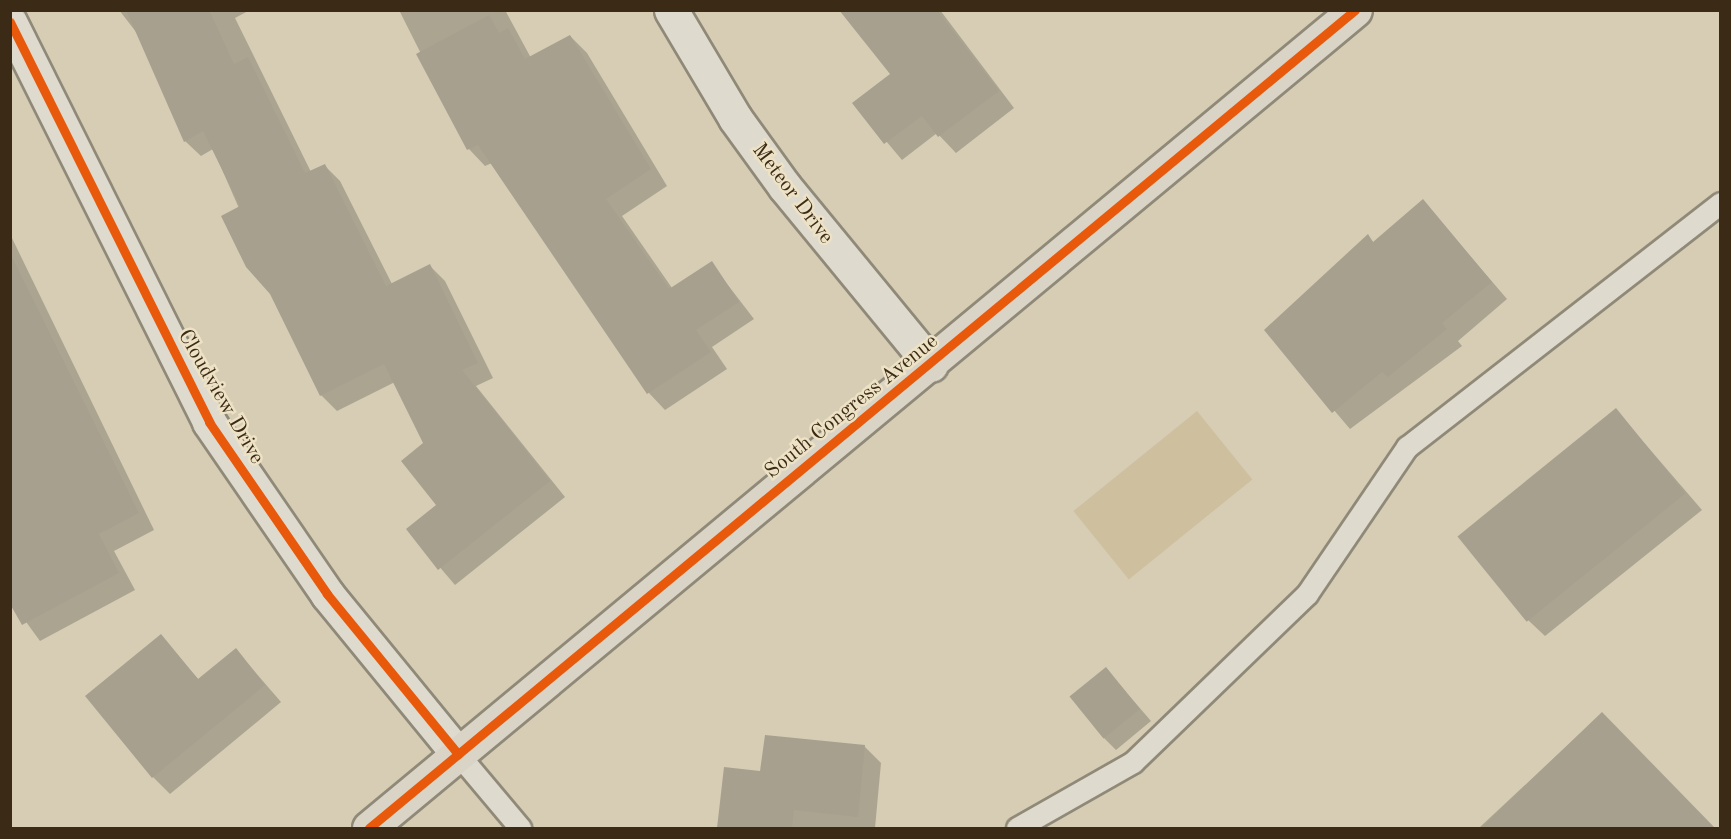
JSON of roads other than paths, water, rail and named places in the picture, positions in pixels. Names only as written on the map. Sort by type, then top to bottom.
[{"type":"main road","name":"South Congress Avenue","points":[[369,828],[931,365],[1355,10]]},
{"type":"street","name":"Meteor Drive","points":[[671,10],[735,118],[785,187],[931,365]]},
{"type":"street","name":"Cloudview Drive","points":[[10,22],[209,422],[327,594],[458,754]]},
{"type":"lane","points":[[1017,828],[1132,762],[1307,594],[1407,447],[1720,203]]},
{"type":"lane","points":[[458,754],[520,828]]}]
